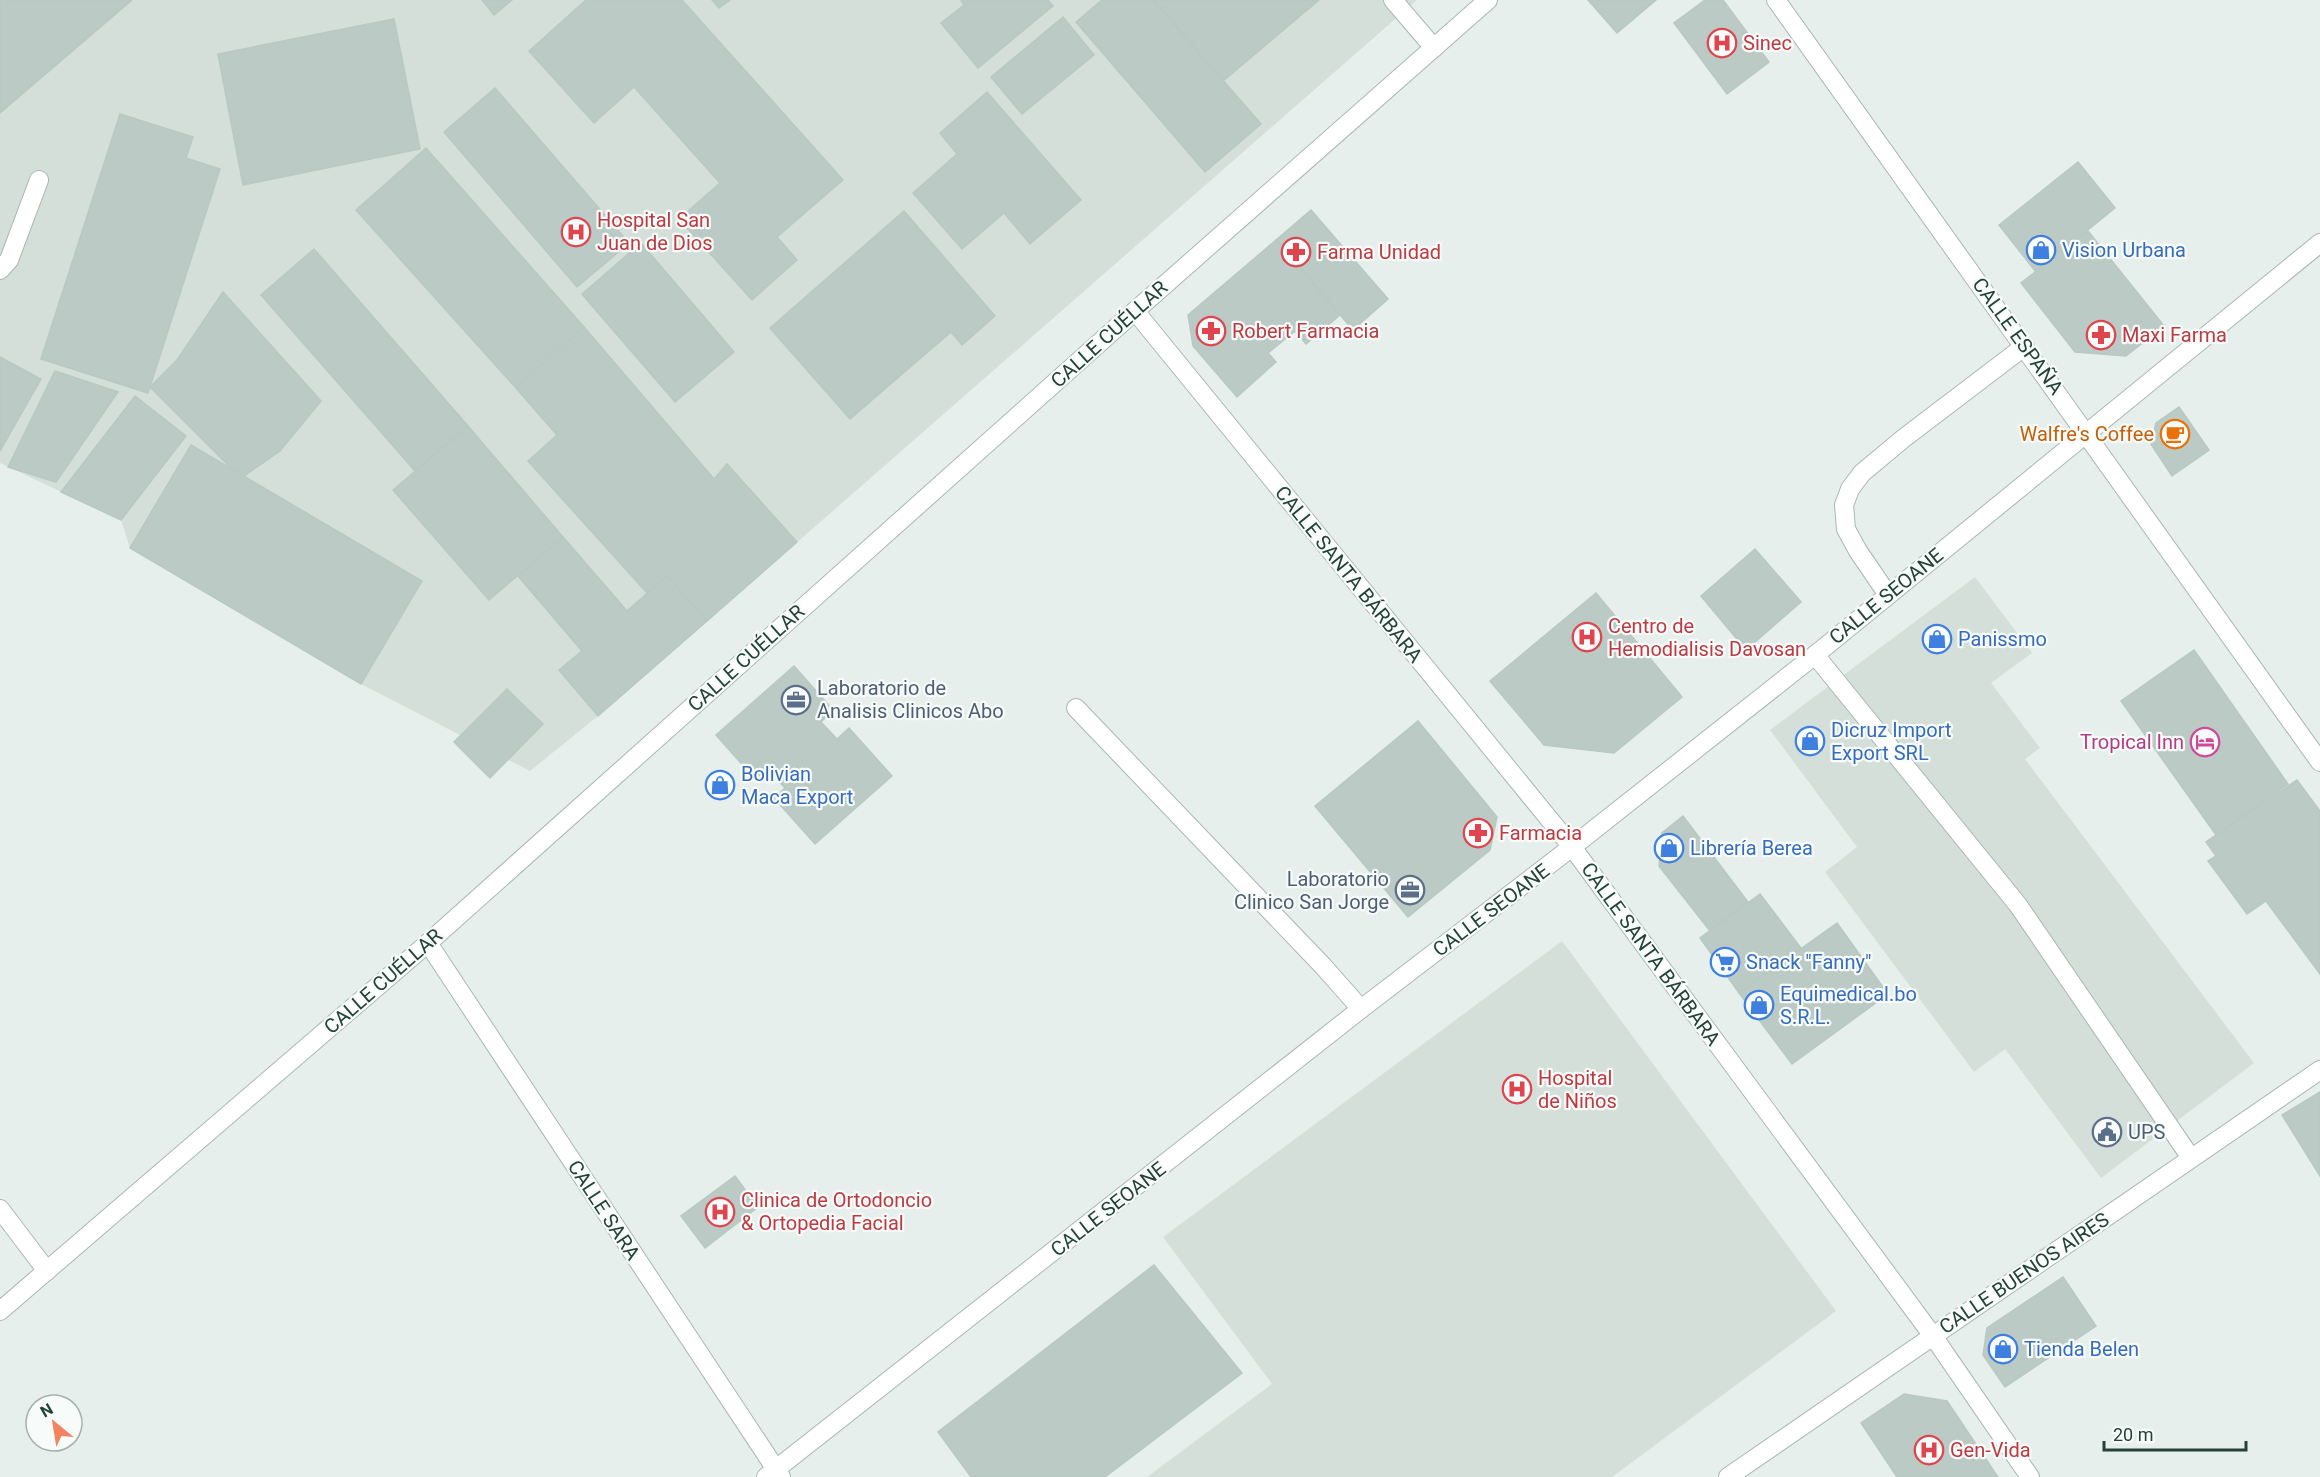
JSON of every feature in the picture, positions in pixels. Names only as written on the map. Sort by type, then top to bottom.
[{"type":"street","points":[[1393,0],[1434,48]]},
{"type":"street","name":"CALLE CUÉLLAR","points":[[0,1311],[428,943],[1135,311],[1488,0]]},
{"type":"street","name":"CALLE ESPAÑA","points":[[1776,0],[2320,762]]},
{"type":"street","points":[[0,270],[9,260],[39,180]]},
{"type":"street","name":"CALLE SEOANE","points":[[774,1475],[1361,1009],[1572,847],[1815,655],[2320,243]]},
{"type":"street","name":"CALLE SANTA BÁRBARA","points":[[1135,311],[1572,847],[1933,1336],[2030,1477]]},
{"type":"street","points":[[1888,595],[1846,529],[1844,505],[1850,489],[1862,473],[1904,438],[2025,346]]},
{"type":"street","points":[[1815,655],[2018,905],[2192,1158]]},
{"type":"street","points":[[1076,708],[1323,966],[1361,1009]]},
{"type":"street","name":"CALLE SARA","points":[[428,943],[774,1475]]},
{"type":"street","name":"CALLE BUENOS AIRES","points":[[1728,1477],[2320,1070]]},
{"type":"street","points":[[0,1209],[47,1271]]},
{"type":"shaded area","name":"Hospital San Juan de Dios","points":[[0,0],[1417,0],[598,716],[530,771],[361,684],[130,548],[121,520],[0,463]]},
{"type":"shaded area","points":[[1975,577],[2032,653],[1991,683],[2040,748],[2025,759],[2254,1063],[2101,1178],[2005,1049],[1974,1072],[1825,872],[1857,847],[1770,730]]},
{"type":"shaded area","name":"Hospital de Niños","points":[[1562,941],[1836,1311],[1612,1477],[1147,1477],[1272,1384],[1163,1237]]},
{"type":"building","points":[[0,0],[132,0],[0,113]]},
{"type":"building","points":[[482,0],[512,0],[494,15]]},
{"type":"building","points":[[586,0],[682,0],[843,180],[777,237],[797,260],[752,300],[679,219],[720,183],[634,87],[594,123],[529,51]]},
{"type":"building","points":[[712,0],[730,0],[719,8]]},
{"type":"building","points":[[961,0],[1048,0],[1053,6],[978,68],[941,23],[964,5]]},
{"type":"building","points":[[1102,0],[1153,0],[1261,124],[1205,172],[1076,22]]},
{"type":"building","points":[[1154,0],[1319,0],[1223,81]]},
{"type":"building","points":[[1588,0],[1656,0],[1617,33]]},
{"type":"building","name":"Sinec","points":[[1705,0],[1723,0],[1769,62],[1727,94],[1674,23]]},
{"type":"building","points":[[1063,17],[1094,55],[1022,114],[991,77]]},
{"type":"building","points":[[394,19],[420,149],[243,185],[218,54]]},
{"type":"building","points":[[495,88],[629,243],[577,287],[444,132]]},
{"type":"building","points":[[987,92],[1081,200],[1030,244],[1004,213],[962,249],[913,193],[957,154],[940,133]]},
{"type":"building","points":[[120,114],[193,137],[186,158],[220,169],[148,393],[41,359]]},
{"type":"building","points":[[426,148],[584,327],[516,388],[356,210]]},
{"type":"building","points":[[2078,162],[2115,208],[2036,272],[1999,225]]},
{"type":"building","points":[[1311,210],[1388,299],[1353,330],[1276,240]]},
{"type":"building","points":[[904,211],[995,316],[962,345],[951,332],[850,419],[770,328]]},
{"type":"building","points":[[2088,231],[2164,326],[2126,356],[2075,352],[2021,283]]},
{"type":"building","points":[[1276,240],[1340,315],[1306,344],[1295,331],[1268,353],[1276,362],[1237,397],[1193,346],[1188,315]]},
{"type":"building","points":[[641,243],[734,352],[675,402],[582,294]]},
{"type":"building","points":[[314,249],[468,426],[415,471],[261,295]]},
{"type":"building","points":[[223,292],[321,401],[280,451],[241,478],[150,387],[177,360]]},
{"type":"building","points":[[584,327],[714,479],[727,464],[797,542],[707,621],[667,576],[647,593],[528,461],[557,435],[516,388]]},
{"type":"building","points":[[0,357],[41,379],[0,451]]},
{"type":"building","points":[[55,371],[118,392],[56,482],[8,467]]},
{"type":"building","points":[[135,396],[186,436],[121,520],[61,492]]},
{"type":"building","name":"Walfre's Coffee","points":[[2179,407],[2209,450],[2172,476],[2151,444],[2156,423]]},
{"type":"building","points":[[468,426],[563,537],[489,600],[393,490]]},
{"type":"building","points":[[191,445],[422,581],[361,684],[130,548]]},
{"type":"building","points":[[563,537],[627,611],[667,576],[707,621],[598,716],[559,670],[582,651],[518,576]]},
{"type":"building","points":[[1755,549],[1801,602],[1746,650],[1701,596]]},
{"type":"building","name":"Centro de Hemodialisis Davosan","points":[[1596,593],[1682,697],[1614,753],[1544,745],[1490,681]]},
{"type":"building","name":"Tropical Inn","points":[[2194,650],[2288,784],[2216,835],[2121,701]]},
{"type":"building","points":[[794,666],[833,710],[821,722],[837,739],[849,728],[892,776],[815,844],[774,798],[785,788],[767,768],[755,779],[716,735]]},
{"type":"building","points":[[507,689],[543,724],[490,778],[454,742]]},
{"type":"building","points":[[1418,721],[1497,817],[1490,850],[1408,917],[1315,806]]},
{"type":"building","points":[[2297,780],[2320,811],[2320,974],[2266,901],[2247,914],[2208,861],[2216,856],[2206,842]]},
{"type":"building","points":[[1683,816],[1748,902],[1710,931],[1659,866],[1662,833]]},
{"type":"building","points":[[1760,894],[1801,948],[1739,993],[1700,938]]},
{"type":"building","points":[[1837,923],[1888,994],[1792,1064],[1739,993]]},
{"type":"building","points":[[2320,1092],[2320,1176],[2282,1115]]},
{"type":"building","name":"Clinica de Ortodoncio & Ortopedia Facial","points":[[735,1176],[758,1207],[705,1248],[681,1216]]},
{"type":"building","points":[[1154,1265],[1242,1373],[1105,1477],[971,1477],[938,1432]]},
{"type":"building","points":[[2063,1277],[2096,1326],[2005,1387],[1983,1355],[1987,1328]]},
{"type":"building","name":"Gen-Vida","points":[[1904,1394],[1947,1401],[1998,1477],[1897,1477],[1861,1423]]},
{"type":"place","name":"Sinec","points":[[1722,43]]},
{"type":"place","name":"Hospital San Juan de Dios","points":[[576,232]]},
{"type":"place","name":"Vision Urbana","points":[[2041,250]]},
{"type":"place","name":"Farma Unidad","points":[[1296,252]]},
{"type":"place","name":"Robert Farmacia","points":[[1211,331]]},
{"type":"place","name":"Maxi Farma","points":[[2101,335]]},
{"type":"place","name":"Walfre's Coffee","points":[[2175,434]]},
{"type":"place","name":"Centro de Hemodialisis Davosan","points":[[1587,637]]},
{"type":"place","name":"Panissmo","points":[[1937,639]]},
{"type":"place","name":"Laboratorio de Analisis Clinicos Abo","points":[[796,700]]},
{"type":"place","name":"Dicruz Import Export SRL","points":[[1810,741]]},
{"type":"place","name":"Tropical Inn","points":[[2205,742]]},
{"type":"place","name":"Bolivian Maca Export","points":[[720,785]]},
{"type":"place","name":"Farmacia","points":[[1478,833]]},
{"type":"place","name":"Librería Berea","points":[[1669,848]]},
{"type":"place","name":"Laboratorio Clinico San Jorge","points":[[1410,890]]},
{"type":"place","name":"Snack \"Fanny\"","points":[[1725,962]]},
{"type":"place","name":"Equimedical.bo S.R.L.","points":[[1759,1005]]},
{"type":"place","name":"Hospital de Niños","points":[[1517,1089]]},
{"type":"place","name":"UPS","points":[[2107,1132]]},
{"type":"place","name":"Clinica de Ortodoncio & Ortopedia Facial","points":[[720,1212]]},
{"type":"place","name":"Tienda Belen","points":[[2003,1349]]},
{"type":"place","name":"Gen-Vida","points":[[1929,1450]]}]
